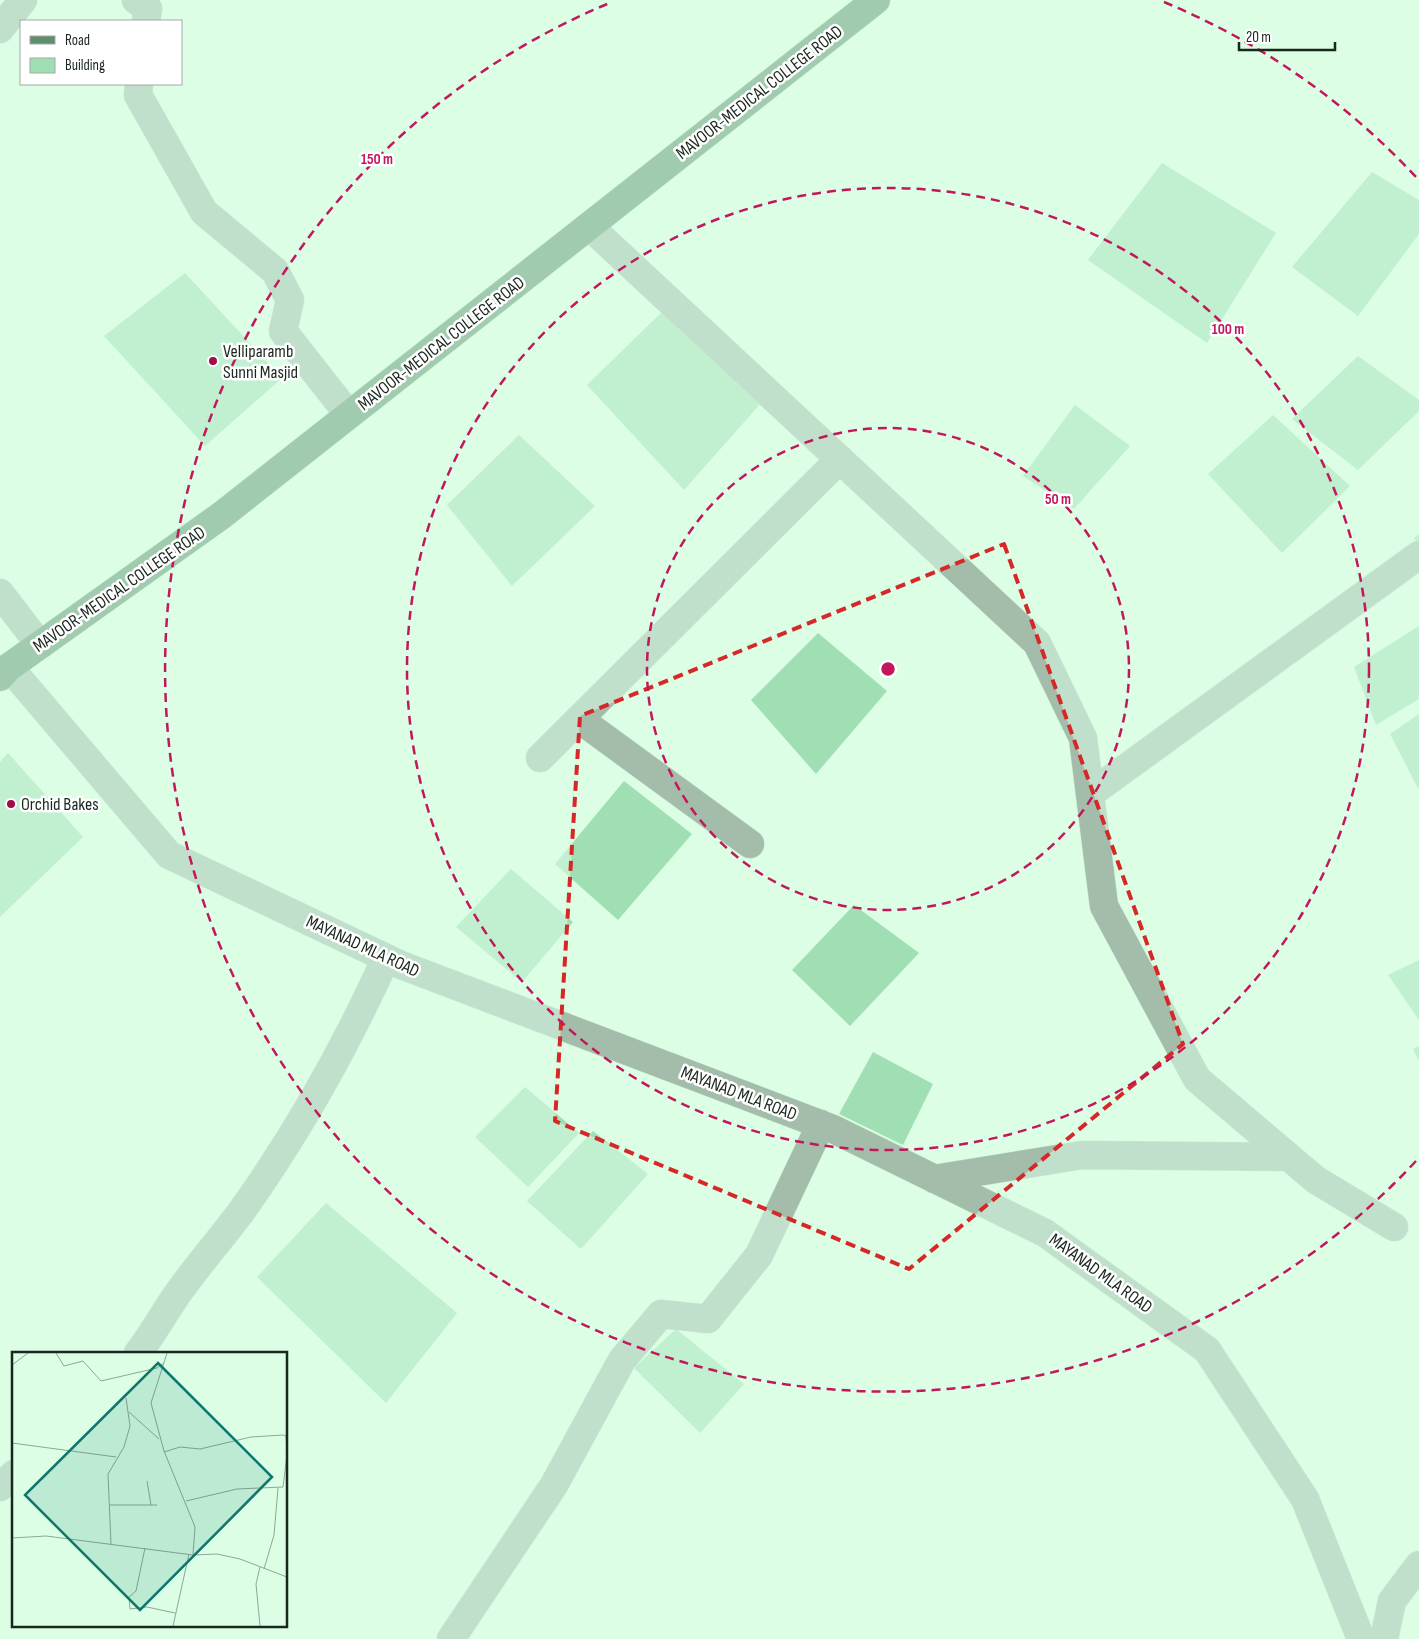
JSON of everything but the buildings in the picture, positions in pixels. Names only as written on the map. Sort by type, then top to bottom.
[{"type":"main road","name":"MAVOOR-MEDICAL COLLEGE ROAD","points":[[5,672],[222,515],[876,0]]},
{"type":"street","points":[[0,29],[22,0]]},
{"type":"street","points":[[136,0],[148,9],[146,20]]},
{"type":"street","points":[[139,85],[138,95],[204,212],[275,271],[290,300],[283,331],[349,415]]},
{"type":"street","points":[[588,226],[1038,643],[1083,738],[1104,906],[1197,1079],[1316,1180],[1394,1227]]},
{"type":"street","points":[[540,758],[840,459]]},
{"type":"street","points":[[1090,794],[1419,555]]},
{"type":"street","points":[[0,593],[40,645]]},
{"type":"street","name":"MAYANAD MLA ROAD","points":[[5,672],[169,855],[401,965],[821,1124],[1046,1233],[1207,1350],[1305,1500],[1361,1639]]},
{"type":"street","points":[[579,719],[750,844]]},
{"type":"street","points":[[139,1352],[176,1296],[241,1212],[288,1140],[336,1057],[386,958]]},
{"type":"street","points":[[451,1639],[554,1485],[622,1360],[661,1314],[708,1319],[759,1255],[821,1124]]},
{"type":"street","points":[[934,1179],[1082,1155],[1288,1157]]},
{"type":"street","points":[[0,1487],[12,1476]]},
{"type":"street","points":[[1384,1639],[1392,1601],[1419,1565]]},
{"type":"highlighted area","points":[[1004,544],[1183,1044],[909,1269],[555,1121],[580,716]]},
{"type":"place","name":"Velliparamb Sunni Masjid","points":[[213,361]]},
{"type":"place","name":"Orchid Bakes","points":[[11,804]]}]
